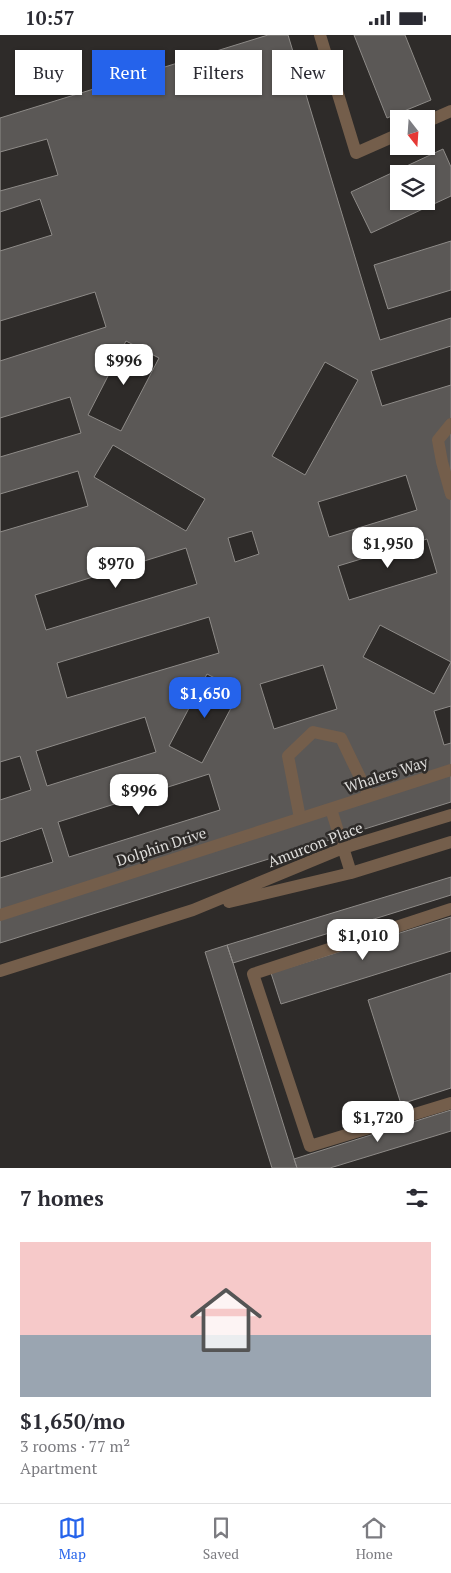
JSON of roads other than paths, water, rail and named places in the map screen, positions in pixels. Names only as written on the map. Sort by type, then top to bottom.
[{"type":"street","points":[[320,35],[356,153],[390,138]]},
{"type":"street","points":[[435,118],[451,111]]},
{"type":"street","points":[[451,424],[438,440],[451,494]]},
{"type":"street","points":[[300,818],[288,756],[313,732],[341,738],[369,796]]},
{"type":"street","name":"Whalers Way","points":[[331,809],[451,770]]},
{"type":"street","points":[[331,809],[351,873]]},
{"type":"street","name":"Dolphin Drive","points":[[0,915],[331,809]]},
{"type":"street","name":"Amurcon Place","points":[[193,910],[343,849],[451,815]]},
{"type":"street","name":"Amurcon Place","points":[[0,971],[193,910],[351,873],[451,842]]},
{"type":"street","points":[[451,909],[253,973],[310,1145],[451,1103]]}]
